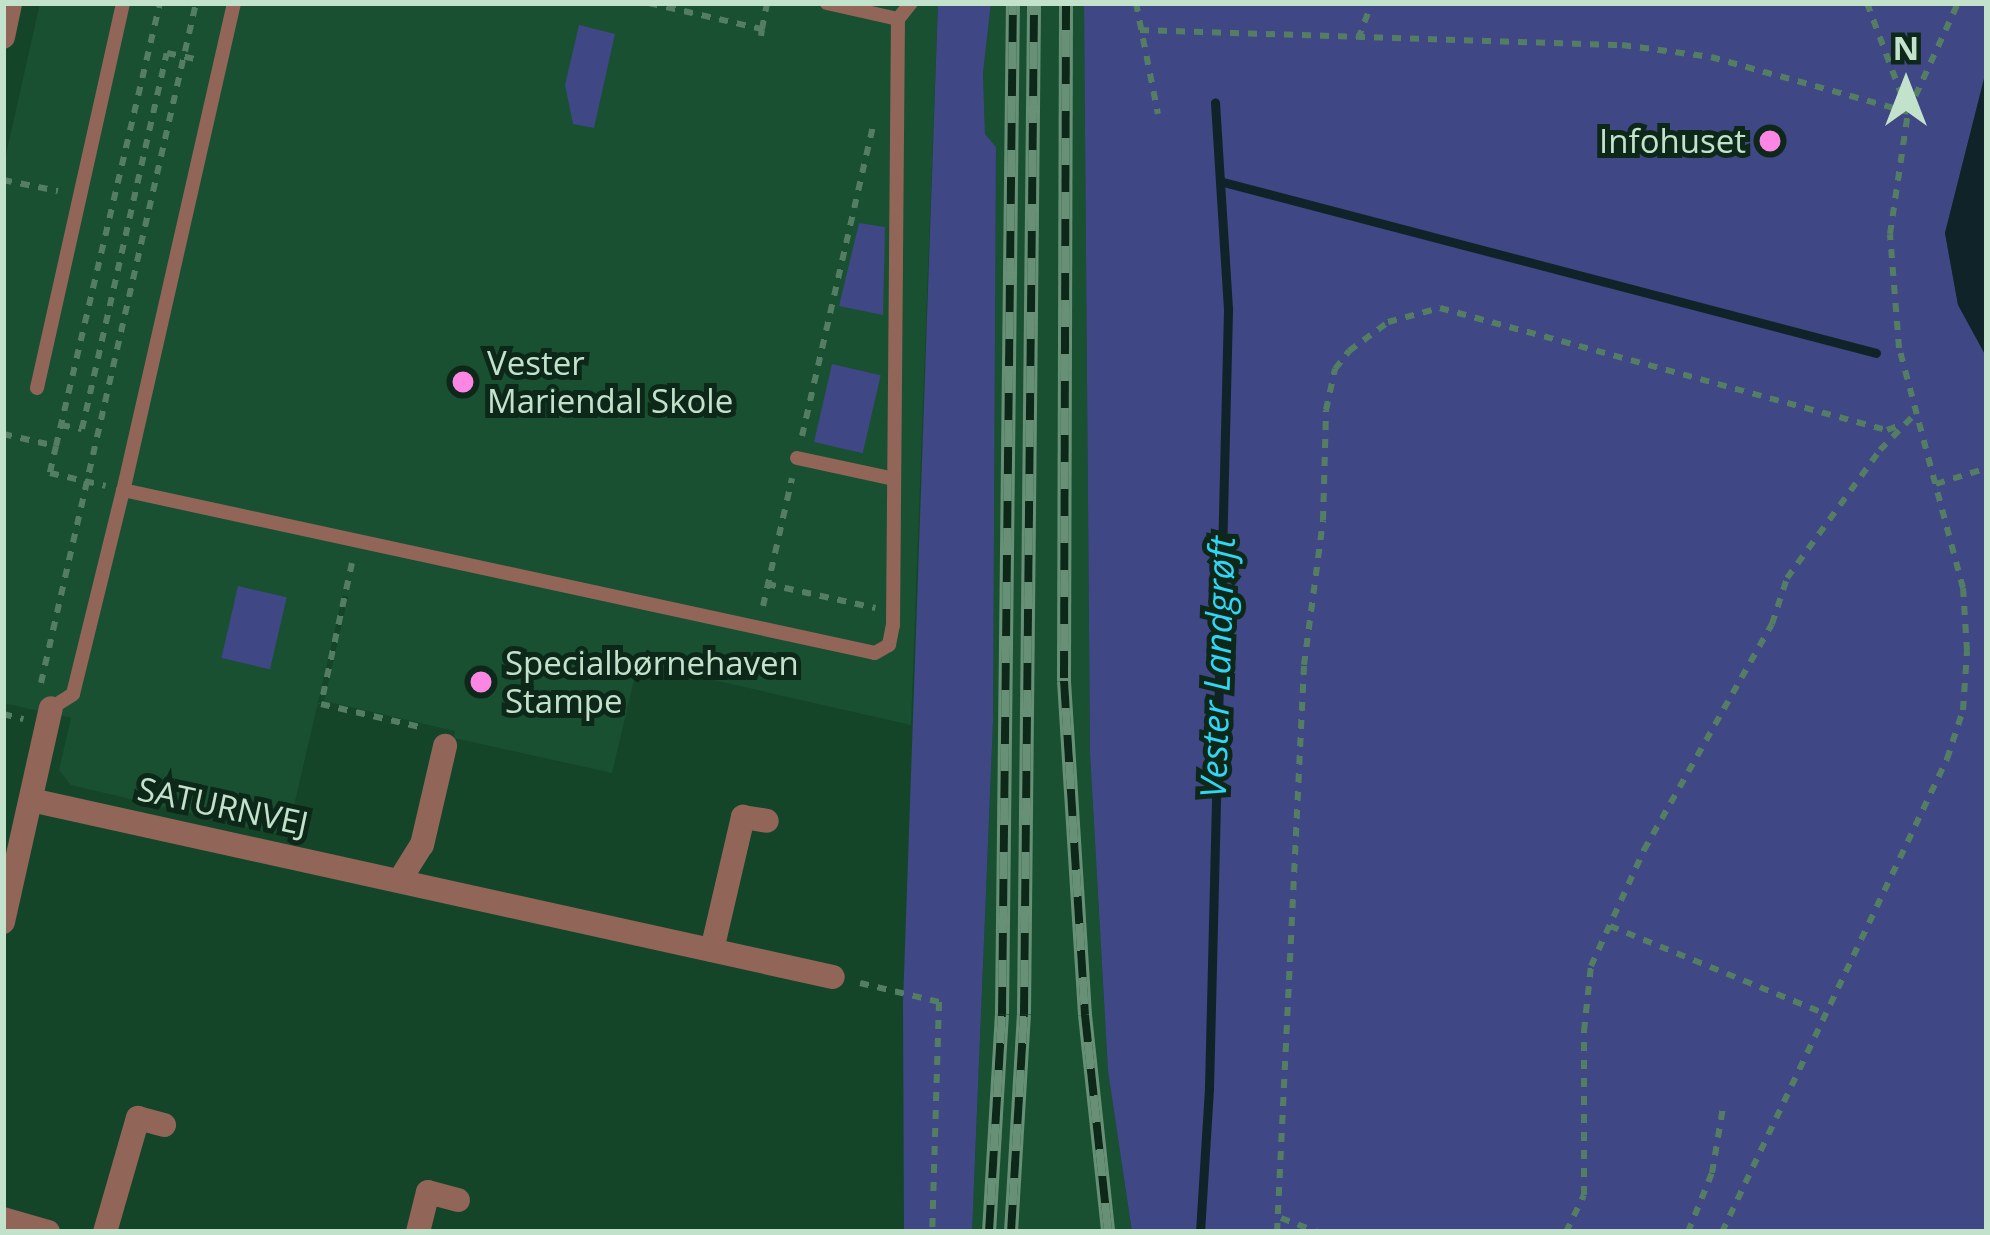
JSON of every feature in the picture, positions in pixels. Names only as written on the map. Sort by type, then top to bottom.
[{"type":"street","points":[[3,37],[10,3]]},
{"type":"street","points":[[3,922],[51,708]]},
{"type":"street","points":[[401,878],[422,845],[445,746]]},
{"type":"street","name":"SATURNVEJ","points":[[31,800],[833,976]]},
{"type":"street","points":[[712,950],[743,817],[767,821]]},
{"type":"street","points":[[105,1232],[138,1118],[164,1125]]},
{"type":"street","points":[[418,1232],[428,1192],[458,1200]]},
{"type":"street","points":[[3,1220],[48,1232]]},
{"type":"lane","points":[[37,388],[123,3]]},
{"type":"lane","points":[[51,708],[74,694],[234,3]]},
{"type":"lane","points":[[826,3],[898,19]]},
{"type":"lane","points":[[123,490],[859,653],[875,653],[889,645],[895,479],[898,19],[910,3]]},
{"type":"lane","points":[[796,458],[895,479]]},
{"type":"path","points":[[87,482],[50,473],[160,3]]},
{"type":"path","points":[[51,708],[40,686],[196,3]]},
{"type":"path","points":[[650,3],[761,33],[767,3]]},
{"type":"path","points":[[1136,3],[1158,114]]},
{"type":"path","points":[[1358,39],[1372,3]]},
{"type":"path","points":[[1868,3],[1908,112]]},
{"type":"path","points":[[1722,1232],[1937,780],[1963,710],[1967,651],[1963,588],[1899,348],[1891,251],[1908,112],[1958,3]]},
{"type":"path","points":[[1140,30],[1622,45],[1711,57],[1908,112]]},
{"type":"path","points":[[62,425],[82,429],[167,53],[203,61]]},
{"type":"path","points":[[763,604],[877,111]]},
{"type":"path","points":[[3,179],[80,196]]},
{"type":"path","points":[[1277,1232],[1304,665],[1323,520],[1329,388],[1349,351],[1388,322],[1440,308],[1887,430],[1914,415]]},
{"type":"path","points":[[1566,1232],[1584,1195],[1584,1031],[1592,966],[1644,850],[1772,624],[1787,578],[1900,424]]},
{"type":"path","points":[[3,434],[56,446]]},
{"type":"path","points":[[1936,484],[1987,468]]},
{"type":"path","points":[[356,542],[321,704],[448,733],[445,746]]},
{"type":"path","points":[[767,584],[893,612]]},
{"type":"path","points":[[1610,926],[1826,1013]]},
{"type":"path","points":[[833,976],[939,1002],[932,1232]]},
{"type":"path","points":[[1688,1232],[1712,1173],[1723,1107]]},
{"type":"path","points":[[1281,1218],[1318,1232]]},
{"type":"shaded area","name":"Vester Mariendal Skole","points":[[40,3],[938,3],[911,725],[638,663],[612,773],[454,738],[455,731],[324,701],[348,597],[343,595],[287,836],[71,785],[59,770],[71,718],[3,703],[3,168]]},
{"type":"shaded area","points":[[938,3],[991,3],[983,73],[985,134],[996,147],[993,722],[972,1232],[904,1232],[903,1003]]},
{"type":"shaded area","points":[[991,3],[1084,3],[1090,753],[1108,1071],[1132,1232],[972,1232],[993,722],[996,147],[985,134],[983,73]]},
{"type":"shaded area","points":[[1084,3],[1987,3],[1987,67],[1945,233],[1958,304],[1987,358],[1987,1232],[1132,1232],[1108,1071],[1090,753]]},
{"type":"shaded area","points":[[579,25],[615,34],[594,128],[573,124],[565,85]]},
{"type":"shaded area","points":[[1987,67],[1987,358],[1958,305],[1945,233]]},
{"type":"shaded area","points":[[859,223],[885,227],[883,315],[839,306]]},
{"type":"shaded area","points":[[832,364],[881,375],[863,453],[814,442]]},
{"type":"shaded area","points":[[238,586],[287,597],[270,669],[221,658]]},
{"type":"waterway","name":"Vester Landgrøft","points":[[1200,1232],[1209,1088],[1228,309],[1215,102]]},
{"type":"waterway","points":[[1223,182],[1876,353]]},
{"type":"railway","points":[[989,1232],[1002,1014],[1013,3]]},
{"type":"railway","points":[[1011,1232],[1024,1014],[1034,3]]},
{"type":"railway","points":[[1066,3],[1064,681],[1085,1015],[1108,1232]]},
{"type":"place","name":"Infohuset","points":[[1770,141]]},
{"type":"place","name":"Vester Mariendal Skole","points":[[463,382]]},
{"type":"place","name":"Specialbørnehaven Stampe","points":[[481,682]]}]
